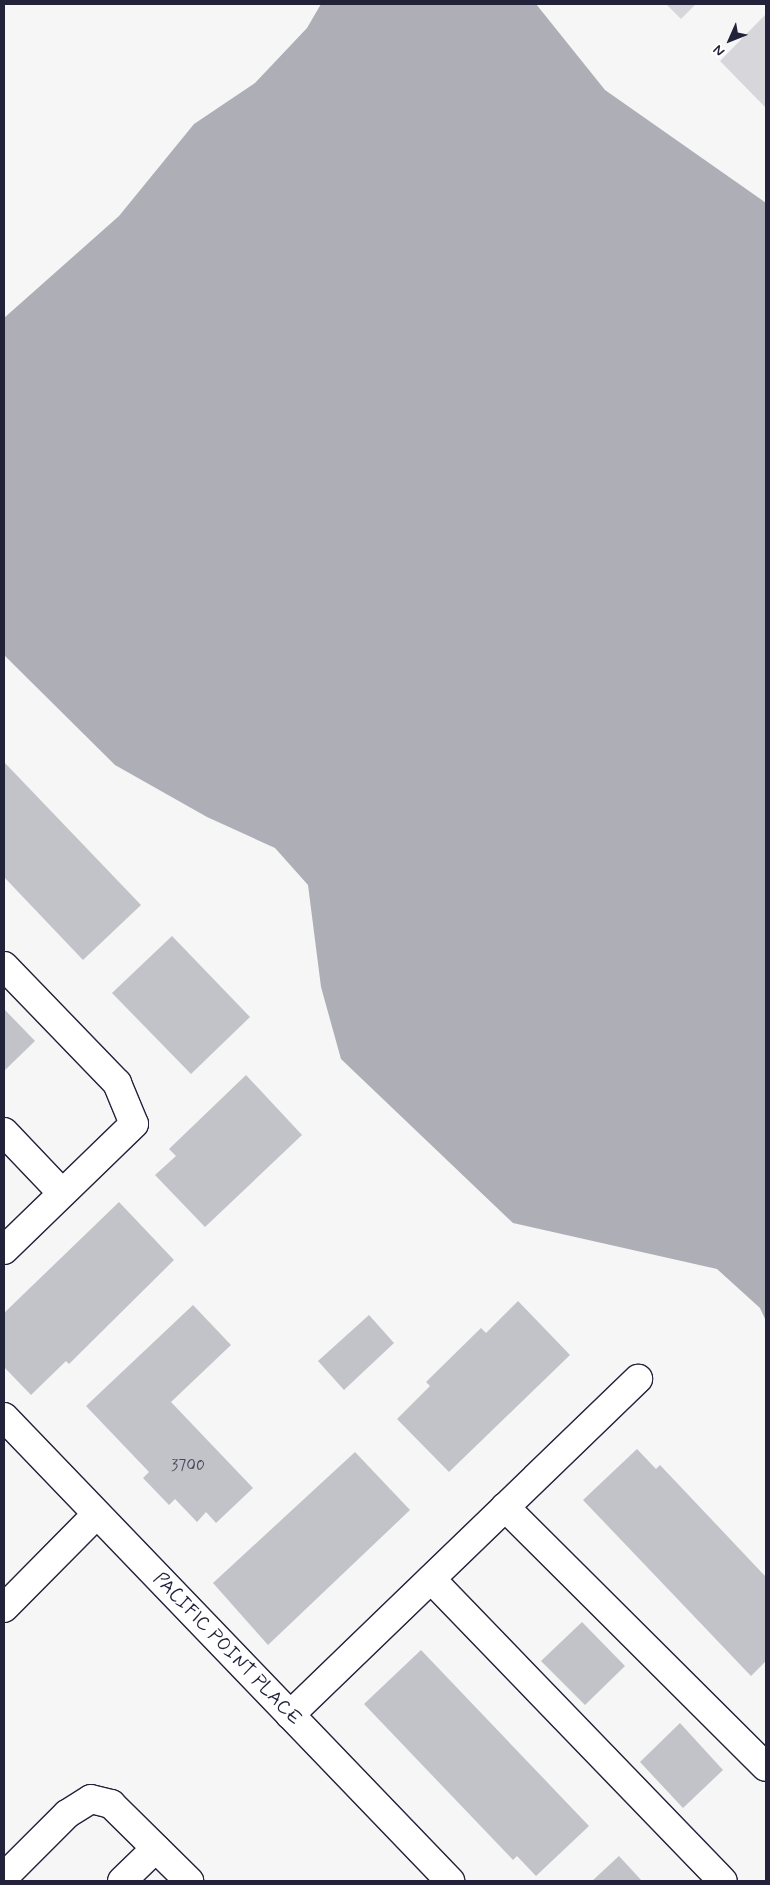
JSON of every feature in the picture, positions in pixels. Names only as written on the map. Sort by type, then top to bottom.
[{"type":"street","points":[[4,966],[117,1083],[134,1124],[4,1250]]},
{"type":"street","points":[[4,1132],[62,1193]]},
{"type":"street","points":[[290,1715],[638,1379]]},
{"type":"street","name":"PACIFIC POINT PLACE","points":[[4,1417],[450,1881]]},
{"type":"street","points":[[505,1507],[766,1767]]},
{"type":"street","points":[[4,1608],[97,1514]]},
{"type":"street","points":[[431,1579],[723,1881]]},
{"type":"street","points":[[4,1877],[67,1814],[91,1799],[111,1804],[189,1881]]},
{"type":"street","points":[[122,1881],[156,1848]]},
{"type":"shaded area","points":[[321,4],[536,4],[605,90],[766,203],[766,1321],[760,1308],[717,1269],[513,1223],[341,1059],[321,987],[308,885],[275,848],[207,817],[115,765],[4,655],[4,318],[119,216],[194,124],[255,83],[307,28]]},
{"type":"shaded area","points":[[666,4],[696,4],[681,19]]},
{"type":"shaded area","points":[[766,14],[766,108],[720,61]]},
{"type":"building","points":[[4,762],[141,905],[83,960],[4,877]]},
{"type":"building","points":[[172,936],[250,1017],[191,1074],[112,993]]},
{"type":"building","points":[[4,1009],[35,1041],[4,1071]]},
{"type":"building","points":[[246,1075],[302,1135],[205,1227],[155,1175],[176,1156],[169,1149]]},
{"type":"building","points":[[119,1202],[174,1260],[69,1364],[66,1361],[31,1395],[4,1367],[4,1313]]},
{"type":"building","points":[[518,1301],[570,1355],[449,1472],[397,1419],[430,1386],[426,1382],[481,1328],[486,1333]]},
{"type":"building","points":[[193,1305],[231,1345],[171,1402],[253,1488],[216,1523],[206,1512],[197,1522],[175,1499],[169,1505],[143,1478],[149,1472],[86,1406]]},
{"type":"building","points":[[369,1315],[394,1343],[344,1390],[318,1361]]},
{"type":"building","points":[[637,1449],[656,1469],[660,1465],[766,1577],[766,1661],[751,1676],[583,1500]]},
{"type":"building","points":[[355,1452],[410,1510],[268,1645],[213,1583]]},
{"type":"building","points":[[582,1622],[625,1666],[585,1705],[541,1661]]},
{"type":"building","points":[[421,1650],[589,1826],[536,1876],[517,1856],[513,1860],[364,1704]]},
{"type":"building","points":[[680,1723],[723,1770],[683,1808],[640,1762]]},
{"type":"building","points":[[619,1856],[642,1881],[592,1881]]}]
